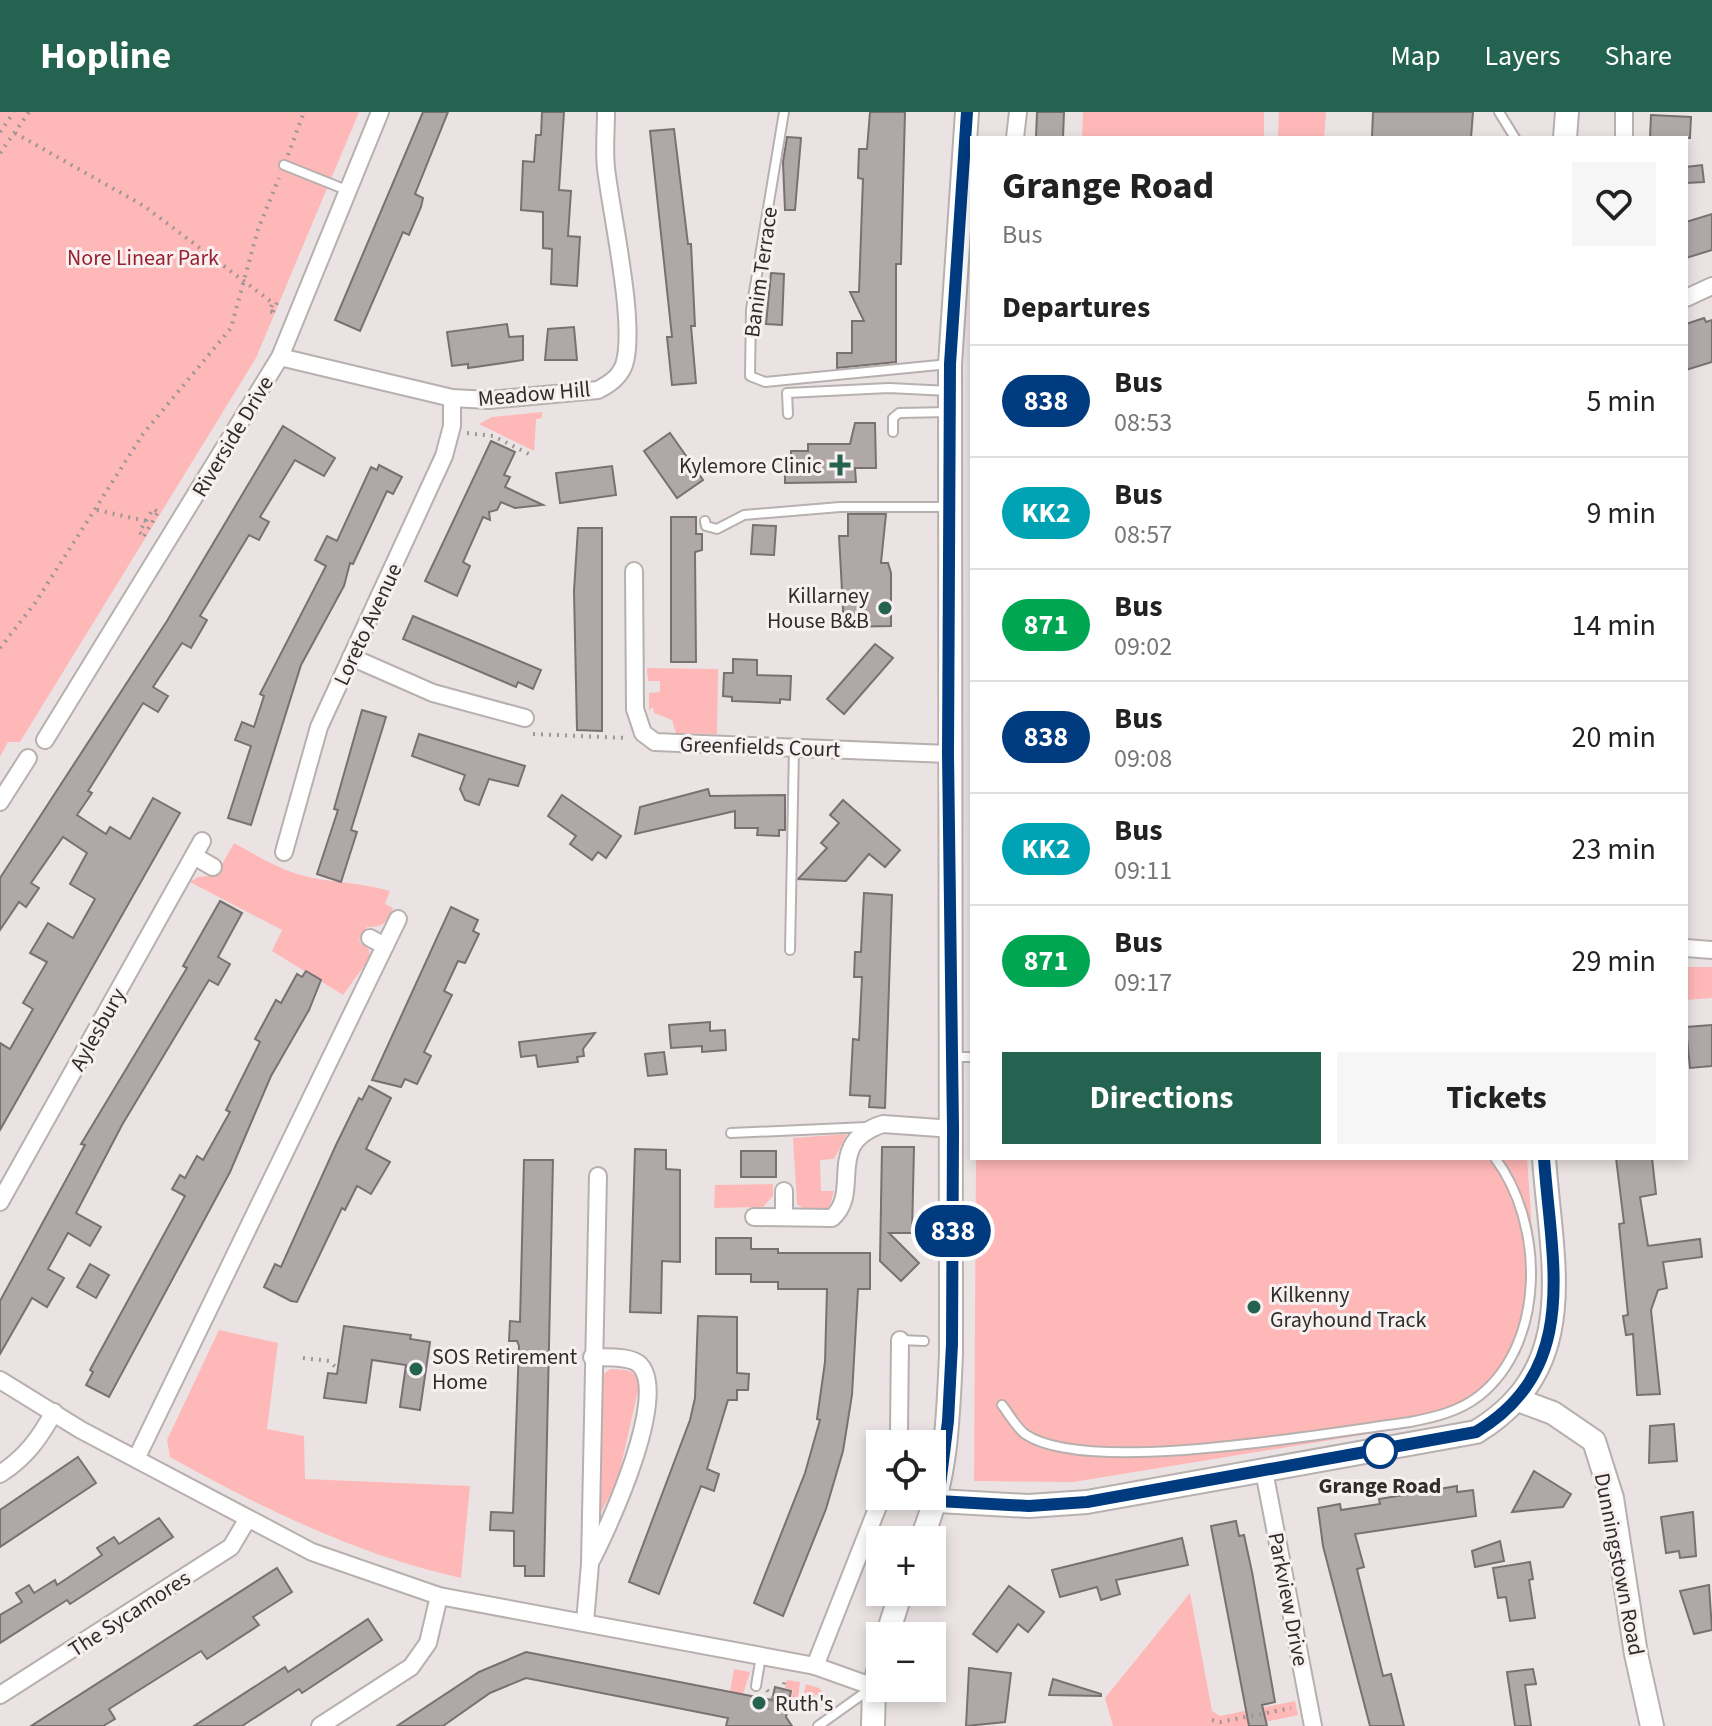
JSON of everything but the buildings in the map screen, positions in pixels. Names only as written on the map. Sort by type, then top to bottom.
[{"type":"main road","points":[[946,1437],[951,1354],[953,1129],[962,1057],[948,754],[950,364],[967,112]]},
{"type":"main road","points":[[1565,136],[1567,112]]},
{"type":"main road","points":[[946,1501],[1029,1506],[1087,1502],[1476,1432],[1518,1400],[1532,1381],[1546,1348],[1553,1311],[1555,1273],[1544,1160]]},
{"type":"main road","name":"Dunningstown Road","points":[[1518,1400],[1553,1413],[1594,1441],[1612,1498],[1636,1654],[1652,1726]]},
{"type":"main road","points":[[873,1726],[874,1702]]},
{"type":"street","name":"Riverside Drive","points":[[45,740],[280,357],[380,112]]},
{"type":"street","name":"Meadow Hill","points":[[280,357],[452,398],[489,400],[598,390],[613,381],[623,367],[628,344],[615,220],[605,166],[606,112]]},
{"type":"street","points":[[1015,136],[1018,112]]},
{"type":"street","points":[[1624,112],[1624,136]]},
{"type":"street","points":[[1688,296],[1712,286]]},
{"type":"street","name":"Loreto Avenue","points":[[284,852],[319,727],[444,456],[452,426],[452,398]]},
{"type":"street","points":[[634,571],[635,709],[643,733]]},
{"type":"street","points":[[351,657],[433,693],[525,718]]},
{"type":"street","name":"Greenfields Court","points":[[643,733],[655,742],[948,754]]},
{"type":"street","points":[[0,802],[28,758]]},
{"type":"street","name":"Aylesbury","points":[[0,1202],[202,841]]},
{"type":"street","points":[[194,856],[213,867]]},
{"type":"street","points":[[136,1459],[378,942],[398,919]]},
{"type":"street","points":[[1688,948],[1712,950]]},
{"type":"street","points":[[754,1217],[832,1218],[839,1212],[851,1144],[872,1127],[883,1124],[953,1129]]},
{"type":"street","points":[[585,1622],[590,1564],[598,1176]]},
{"type":"street","points":[[784,1191],[784,1217]]},
{"type":"street","points":[[899,1430],[900,1340]]},
{"type":"street","points":[[590,1564],[632,1469],[644,1421],[647,1379],[634,1360],[592,1357]]},
{"type":"street","points":[[0,1380],[136,1459],[312,1552],[439,1596],[815,1666],[866,1684]]},
{"type":"street","points":[[0,1474],[21,1460],[38,1441],[54,1412]]},
{"type":"street","name":"Parkview Drive","points":[[1264,1471],[1313,1726]]},
{"type":"street","points":[[815,1666],[876,1510]]},
{"type":"street","name":"The Sycamores","points":[[0,1695],[231,1547],[247,1520]]},
{"type":"street","points":[[320,1726],[411,1667],[428,1643],[439,1596]]},
{"type":"lane","name":"Banim Terrace","points":[[784,112],[751,310],[750,376],[765,382],[950,364]]},
{"type":"lane","points":[[1499,112],[1514,136]]},
{"type":"lane","points":[[284,165],[349,191]]},
{"type":"lane","points":[[788,414],[787,393],[889,388],[950,402]]},
{"type":"lane","points":[[893,432],[893,418],[899,413],[950,402]]},
{"type":"lane","points":[[705,521],[706,526],[717,529],[744,515],[840,507],[949,507]]},
{"type":"lane","points":[[790,950],[794,748]]},
{"type":"lane","points":[[731,1133],[872,1127]]},
{"type":"lane","points":[[1002,1405],[1024,1433],[1054,1446],[1148,1454],[1410,1422],[1449,1413],[1481,1394],[1505,1367],[1514,1354],[1528,1310],[1524,1212],[1508,1175],[1497,1160]]},
{"type":"lane","points":[[900,1340],[924,1341]]},
{"type":"lane","points":[[756,1686],[761,1656]]},
{"type":"lane","points":[[818,1726],[866,1693]]},
{"type":"path","points":[[0,132],[14,112]]},
{"type":"path","points":[[0,153],[29,112]]},
{"type":"path","points":[[0,648],[35,603],[143,434],[231,328],[258,229],[304,112]]},
{"type":"path","points":[[15,133],[144,206],[273,303]]},
{"type":"path","points":[[466,433],[493,436],[529,454]]},
{"type":"path","points":[[153,509],[158,512],[144,536],[139,532],[146,521],[153,509]]},
{"type":"path","points":[[97,510],[146,521]]},
{"type":"path","points":[[525,718],[533,719],[533,736],[629,738],[643,733]]},
{"type":"path","points":[[303,1358],[329,1361],[340,1371]]},
{"type":"path","points":[[785,1677],[782,1705],[815,1714]]},
{"type":"path","points":[[756,1686],[766,1688],[773,1698],[781,1700]]},
{"type":"path","points":[[769,1710],[773,1698]]},
{"type":"path","points":[[1212,1720],[1220,1722],[1309,1705]]},
{"type":"green space","name":"Nore Linear Park","points":[[0,112],[359,112],[256,358],[20,742],[8,742],[0,757]]},
{"type":"green space","points":[[1083,112],[1264,112],[1264,136],[1082,136]]},
{"type":"green space","points":[[1279,112],[1326,112],[1324,136],[1278,136]]},
{"type":"green space","points":[[542,412],[542,418],[536,419],[534,451],[479,424],[492,417]]},
{"type":"green space","points":[[647,668],[718,669],[717,734],[676,733],[672,720],[654,713],[653,707],[649,710],[649,693],[660,692],[660,681],[648,681]]},
{"type":"green space","points":[[234,843],[297,874],[390,891],[385,904],[393,908],[391,913],[381,925],[367,927],[359,941],[369,950],[370,958],[343,995],[272,951],[282,930],[190,882],[198,877],[216,875]]},
{"type":"green space","points":[[1688,967],[1712,967],[1712,998],[1688,1000]]},
{"type":"green space","points":[[847,1134],[834,1159],[820,1160],[821,1191],[834,1191],[829,1208],[821,1211],[804,1209],[797,1204],[793,1138]]},
{"type":"green space","name":"Kilkenny Grayhound Track","points":[[976,1160],[1527,1160],[1536,1289],[1530,1324],[1520,1354],[1477,1404],[1435,1423],[1073,1482],[974,1481]]},
{"type":"green space","points":[[773,1184],[773,1196],[763,1207],[714,1208],[715,1185]]},
{"type":"green space","points":[[219,1330],[278,1343],[267,1429],[304,1436],[305,1479],[470,1486],[461,1578],[347,1543],[240,1494],[170,1457],[167,1440]]},
{"type":"green space","points":[[610,1369],[632,1372],[640,1382],[618,1479],[597,1520],[599,1378]]},
{"type":"green space","points":[[1190,1593],[1212,1711],[1220,1716],[1295,1701],[1298,1715],[1247,1726],[1113,1726],[1105,1698]]},
{"type":"green space","points":[[734,1669],[750,1672],[743,1694],[730,1692]]},
{"type":"green space","points":[[787,1680],[800,1682],[797,1707],[790,1705],[793,1690],[785,1688]]},
{"type":"green space","points":[[806,1684],[819,1688],[826,1696],[825,1699],[815,1694],[814,1709],[801,1707]]},
{"type":"bus line","name":"838","points":[[967,112],[950,364],[948,754],[953,1129],[952,1344],[948,1421],[938,1501],[1029,1506],[1087,1502],[1476,1432],[1518,1400],[1532,1381],[1546,1348],[1553,1311],[1555,1273],[1544,1160]]},
{"type":"place","name":"Kylemore Clinic","points":[[840,465]]},
{"type":"place","name":"Killarney House B&B","points":[[885,608]]},
{"type":"place","name":"Kilkenny Grayhound Track","points":[[1254,1307]]},
{"type":"place","name":"SOS Retirement Home","points":[[416,1369]]},
{"type":"place","name":"Grange Road","points":[[1380,1451]]},
{"type":"place","name":"Ruth's","points":[[759,1703]]}]
